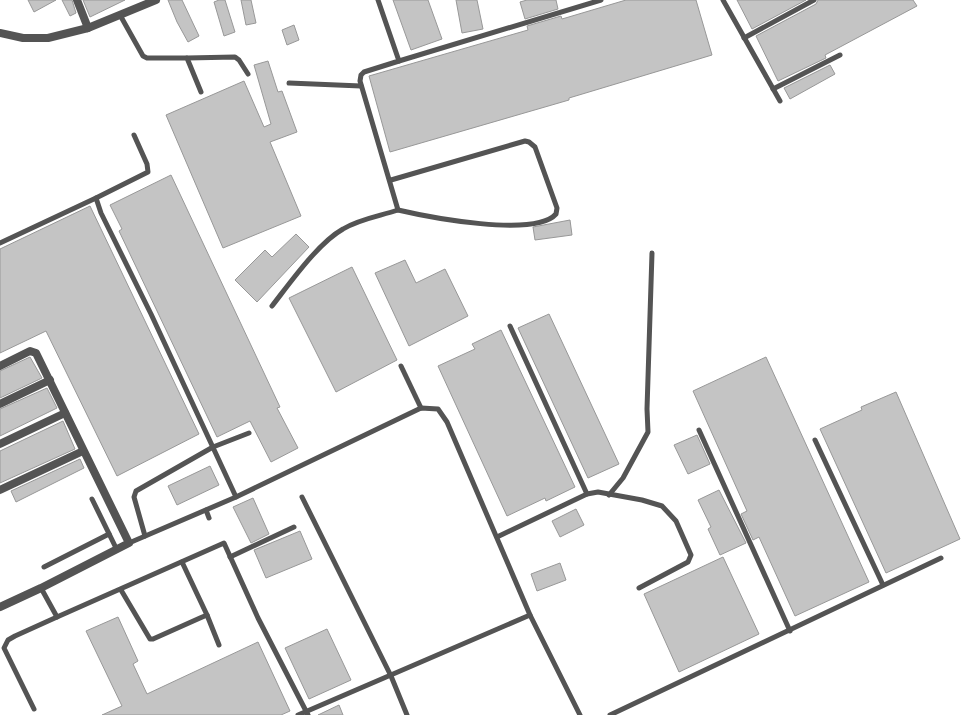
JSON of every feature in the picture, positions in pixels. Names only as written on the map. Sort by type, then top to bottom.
[{"type":"street","points":[[77,0],[88,28]]},
{"type":"street","points":[[0,34],[23,38],[48,38],[88,28],[120,15],[142,2],[156,0]]},
{"type":"street","points":[[0,366],[33,351],[50,380],[83,451],[129,543],[41,588],[0,607]]},
{"type":"street","points":[[0,404],[50,380]]},
{"type":"street","points":[[0,444],[65,413]]},
{"type":"street","points":[[0,490],[83,451]]},
{"type":"lane","points":[[378,0],[399,61]]},
{"type":"lane","points":[[398,210],[391,180],[361,86],[360,78],[364,72],[601,0]]},
{"type":"lane","points":[[723,0],[780,102]]},
{"type":"lane","points":[[744,38],[814,0]]},
{"type":"lane","points":[[120,15],[142,56],[147,58],[235,57],[239,60],[248,74]]},
{"type":"lane","points":[[773,89],[840,56]]},
{"type":"lane","points":[[187,58],[201,92]]},
{"type":"lane","points":[[289,83],[361,86]]},
{"type":"lane","points":[[0,243],[148,172],[147,164],[134,135]]},
{"type":"lane","points":[[272,306],[299,272],[334,234],[355,223],[398,210],[433,219],[485,224],[521,225],[548,220],[556,214],[557,208],[535,147],[529,142],[525,141],[391,180]]},
{"type":"lane","points":[[96,198],[101,213],[236,496]]},
{"type":"lane","points":[[609,495],[623,478],[648,432],[647,409],[652,252]]},
{"type":"lane","points":[[510,326],[587,494]]},
{"type":"lane","points":[[401,366],[421,408]]},
{"type":"lane","points":[[129,543],[206,510],[421,408],[438,409],[443,414],[530,614],[580,715]]},
{"type":"lane","points":[[699,430],[790,631]]},
{"type":"lane","points":[[145,536],[134,497],[136,491],[213,446],[250,433]]},
{"type":"lane","points":[[816,440],[883,584]]},
{"type":"lane","points":[[497,537],[587,494],[598,492],[642,500],[662,506],[676,521],[689,547],[691,555],[688,562],[639,588]]},
{"type":"lane","points":[[302,497],[391,676],[407,715]]},
{"type":"lane","points":[[92,499],[117,550]]},
{"type":"lane","points":[[206,510],[209,518]]},
{"type":"lane","points":[[230,557],[294,526]]},
{"type":"lane","points":[[44,567],[109,534]]},
{"type":"lane","points":[[34,709],[4,648],[8,640],[223,543],[258,618],[307,713]]},
{"type":"lane","points":[[610,715],[790,631],[883,584],[941,558]]},
{"type":"lane","points":[[182,562],[207,615],[219,645]]},
{"type":"lane","points":[[41,588],[57,617]]},
{"type":"lane","points":[[121,590],[150,639],[207,615]]},
{"type":"lane","points":[[298,715],[307,713],[530,614]]},
{"type":"building","points":[[28,0],[56,0],[34,12]]},
{"type":"building","points":[[62,0],[72,0],[76,13],[70,16]]},
{"type":"building","points":[[83,0],[125,0],[90,17]]},
{"type":"building","points":[[168,0],[182,0],[199,36],[188,42],[177,22]]},
{"type":"building","points":[[225,0],[235,32],[224,36],[214,2]]},
{"type":"building","points":[[241,0],[251,0],[256,23],[246,25]]},
{"type":"building","points":[[393,0],[428,0],[442,39],[411,50]]},
{"type":"building","points":[[456,0],[477,0],[483,29],[462,33]]},
{"type":"building","points":[[527,0],[556,0],[558,9],[525,19],[520,2]]},
{"type":"building","points":[[626,0],[696,0],[712,55],[569,98],[569,100],[390,152],[369,76],[528,30],[527,26],[561,16],[562,19]]},
{"type":"building","points":[[737,0],[806,0],[752,29]]},
{"type":"building","points":[[818,0],[913,0],[917,6],[825,55],[826,58],[778,81],[756,36],[816,4]]},
{"type":"building","points":[[294,25],[299,40],[287,45],[282,30]]},
{"type":"building","points":[[268,61],[278,92],[282,91],[297,132],[270,142],[301,216],[223,248],[166,115],[244,81],[264,127],[271,124],[254,65]]},
{"type":"building","points":[[830,65],[835,74],[790,99],[784,88]]},
{"type":"building","points":[[171,175],[280,407],[277,408],[298,448],[271,462],[250,421],[217,437],[119,231],[122,229],[110,205]]},
{"type":"building","points":[[90,206],[199,434],[117,476],[46,331],[0,353],[0,249]]},
{"type":"building","points":[[570,220],[572,235],[535,240],[533,227]]},
{"type":"building","points":[[296,234],[309,247],[257,302],[235,280],[265,250],[272,257]]},
{"type":"building","points":[[405,260],[416,283],[445,269],[468,316],[409,346],[375,273]]},
{"type":"building","points":[[352,267],[397,360],[336,392],[289,298]]},
{"type":"building","points":[[549,314],[619,464],[588,478],[518,328]]},
{"type":"building","points":[[501,330],[575,487],[546,501],[545,498],[507,516],[438,366],[475,349],[472,344]]},
{"type":"building","points":[[30,357],[42,378],[0,398],[0,371]]},
{"type":"building","points":[[766,357],[869,582],[795,616],[759,537],[753,540],[741,514],[747,511],[693,391]]},
{"type":"building","points":[[47,388],[57,408],[0,436],[0,409]]},
{"type":"building","points":[[896,392],[960,539],[886,573],[820,429],[862,410],[861,407]]},
{"type":"building","points":[[63,421],[75,449],[0,483],[0,451]]},
{"type":"building","points":[[697,435],[710,464],[688,474],[674,445]]},
{"type":"building","points":[[80,459],[84,468],[16,502],[11,491]]},
{"type":"building","points":[[210,466],[219,485],[177,505],[168,486]]},
{"type":"building","points":[[719,490],[746,543],[720,555],[708,529],[711,527],[698,500]]},
{"type":"building","points":[[253,498],[269,534],[251,543],[233,507]]},
{"type":"building","points":[[576,509],[584,525],[560,537],[552,521]]},
{"type":"building","points":[[300,531],[312,559],[266,578],[254,550]]},
{"type":"building","points":[[723,557],[759,634],[679,672],[644,594]]},
{"type":"building","points":[[560,563],[566,580],[537,591],[531,574]]},
{"type":"building","points":[[118,617],[138,661],[133,664],[147,694],[258,642],[290,711],[281,715],[102,715],[122,706],[86,631]]},
{"type":"building","points":[[327,629],[351,680],[309,699],[285,648]]},
{"type":"building","points":[[339,705],[343,715],[318,715]]}]
